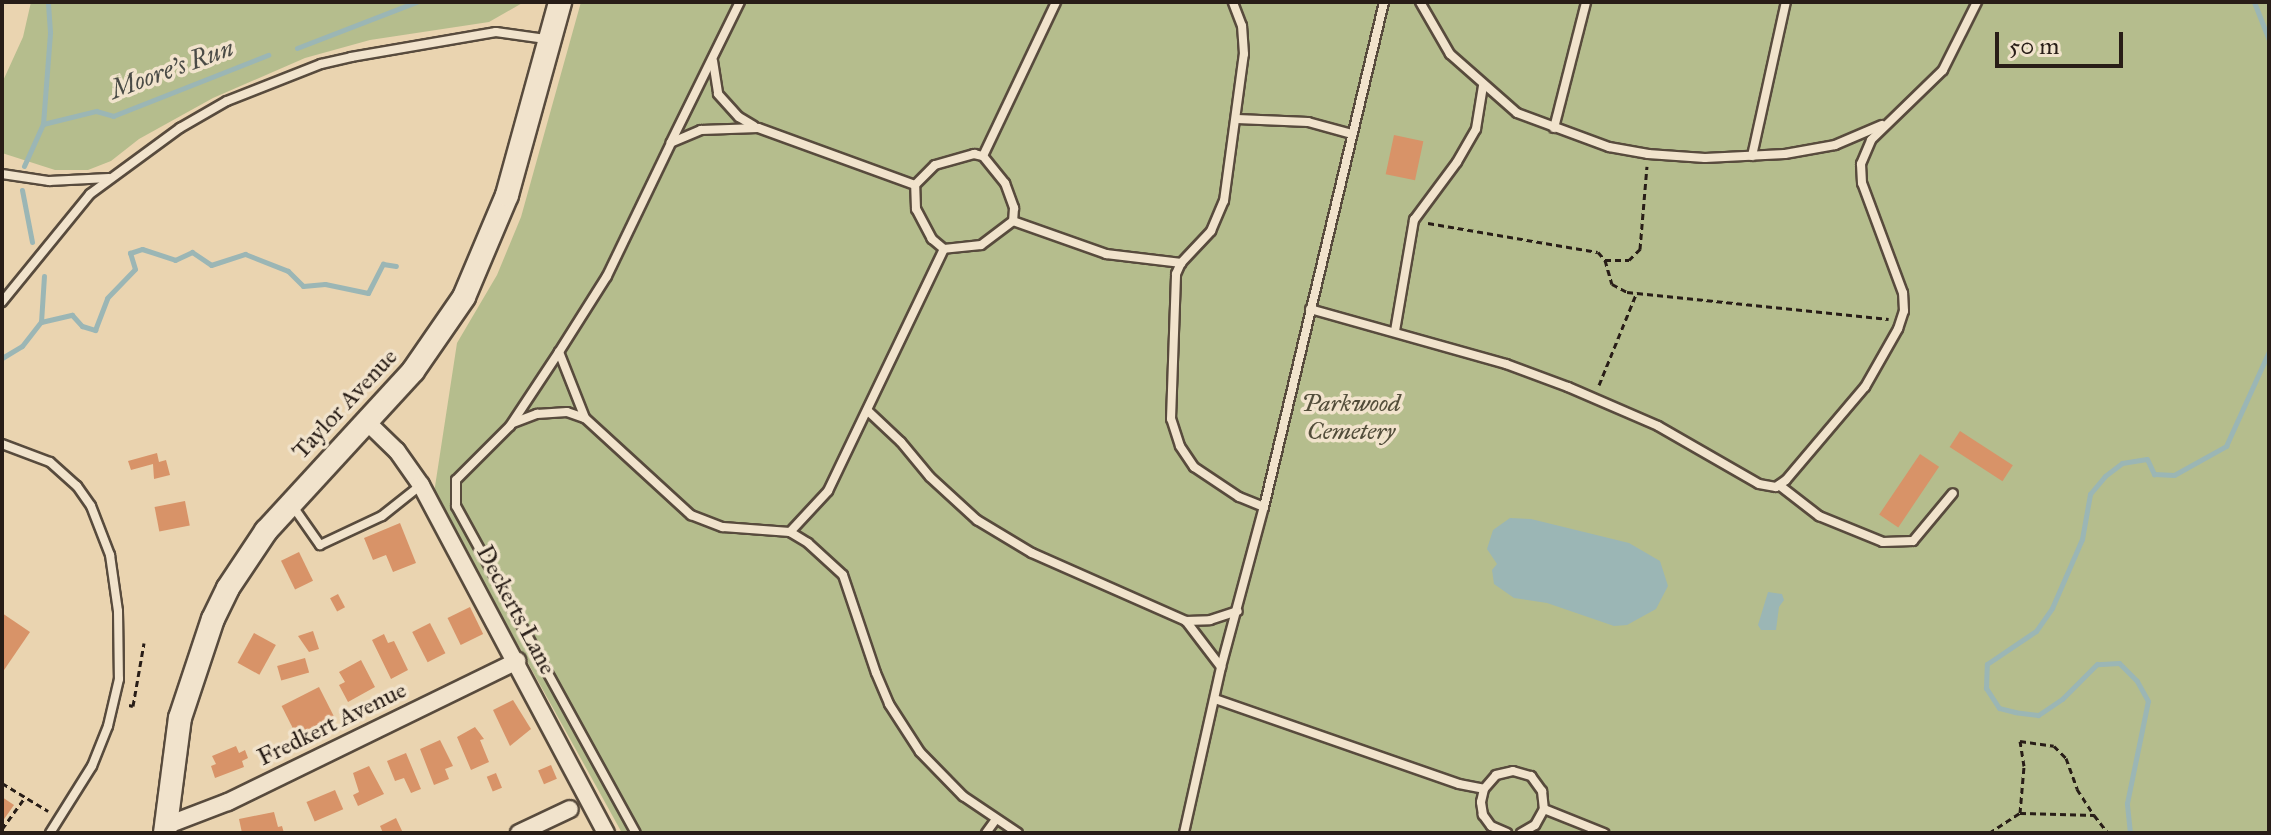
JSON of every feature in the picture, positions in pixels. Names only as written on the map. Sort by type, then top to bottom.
[{"type":"main road","name":"Taylor Avenue","points":[[165,829],[175,743],[200,650],[228,588],[290,501],[434,345],[476,272],[507,195],[560,2]]},
{"type":"street","name":"Deckerts Lane","points":[[366,421],[397,451],[421,485],[606,833]]},
{"type":"street","name":"Fredkert Avenue","points":[[165,829],[228,802],[517,661]]},
{"type":"street","points":[[519,833],[570,809]]},
{"type":"lane","points":[[636,833],[456,506],[456,480],[510,426],[607,276],[740,2]]},
{"type":"lane","points":[[983,156],[1056,2]]},
{"type":"lane","points":[[1233,2],[1244,38],[1237,119],[1219,217],[1181,263],[1176,274],[1171,419],[1175,433],[1194,467],[1239,497],[1264,507]]},
{"type":"lane","points":[[1184,833],[1221,667],[1264,507],[1384,2]]},
{"type":"lane","points":[[1420,2],[1450,54],[1517,113],[1609,147],[1648,154],[1752,156],[1809,151],[1835,145],[1889,121]]},
{"type":"lane","points":[[1554,128],[1586,2]]},
{"type":"lane","points":[[1752,156],[1786,2]]},
{"type":"lane","points":[[1779,485],[1865,387],[1901,321],[1903,293],[1861,174],[1861,164],[1871,140],[1943,70],[1977,2]]},
{"type":"lane","points":[[2,301],[65,221],[110,178],[227,101],[321,64],[496,32],[521,33],[549,40]]},
{"type":"lane","points":[[713,61],[718,94],[739,117],[758,128],[915,185]]},
{"type":"lane","points":[[1395,331],[1414,220],[1457,162],[1476,129],[1483,86]]},
{"type":"lane","points":[[1237,119],[1308,122],[1352,134]]},
{"type":"lane","points":[[671,143],[701,130],[758,128]]},
{"type":"lane","points":[[983,156],[1005,183],[1014,208],[1013,221],[981,245],[944,249],[932,239],[916,209],[915,185],[925,172],[948,159],[983,156]]},
{"type":"lane","points":[[2,174],[49,181],[110,178]]},
{"type":"lane","points":[[1013,221],[1106,254],[1181,263]]},
{"type":"lane","points":[[790,532],[828,491],[944,249]]},
{"type":"lane","points":[[2,290],[2,301]]},
{"type":"lane","points":[[1310,309],[1506,364],[1593,397],[1696,446],[1759,484],[1779,485],[1819,516],[1883,542],[1913,541],[1953,493]]},
{"type":"lane","points":[[559,352],[585,418]]},
{"type":"lane","points":[[868,411],[901,442],[930,477],[977,520],[1032,553],[1186,621],[1210,620],[1238,611]]},
{"type":"lane","points":[[510,426],[537,414],[567,412],[585,418],[691,515],[723,527],[790,532],[808,543],[843,575],[889,704],[920,752],[963,796],[1018,833]]},
{"type":"lane","points":[[2,444],[50,462],[77,486],[91,506],[110,555],[118,611],[119,679],[108,726],[92,766],[50,833]]},
{"type":"lane","points":[[290,501],[320,545],[382,516],[421,485]]},
{"type":"lane","points":[[1186,621],[1221,667]]},
{"type":"lane","points":[[1215,699],[1459,784],[1484,789]]},
{"type":"lane","points":[[1504,833],[1491,826],[1483,815],[1484,789],[1496,775],[1513,771],[1531,776],[1542,791],[1544,809],[1535,825],[1521,833]]},
{"type":"lane","points":[[1544,809],[1604,833]]},
{"type":"lane","points":[[986,833],[996,819]]},
{"type":"path","points":[[1605,260],[1629,260],[1640,249],[1648,154]]},
{"type":"path","points":[[1414,220],[1598,252],[1605,260],[1612,284],[1637,292],[1901,321]]},
{"type":"path","points":[[1593,397],[1637,292]]},
{"type":"path","points":[[129,705],[133,706],[144,643]]},
{"type":"path","points":[[2020,813],[2024,766],[2020,741],[2054,746],[2066,758],[2077,789],[2108,833]]},
{"type":"path","points":[[2,783],[48,811]]},
{"type":"path","points":[[2,829],[25,797]]},
{"type":"path","points":[[1989,833],[2020,813],[2094,815]]},
{"type":"green space","points":[[31,2],[524,2],[489,22],[370,40],[305,58],[213,98],[139,139],[111,161],[88,170],[55,170],[2,153],[2,83],[23,37]]},
{"type":"green space","name":"Parkwood Cemetery","points":[[581,2],[2269,2],[2269,833],[622,833],[434,493],[457,343],[497,275],[521,217]]},
{"type":"water","points":[[1510,518],[1531,519],[1629,543],[1660,561],[1668,586],[1656,609],[1627,625],[1614,626],[1547,603],[1514,598],[1494,584],[1492,570],[1497,564],[1487,549],[1493,530]]},
{"type":"water","points":[[1768,592],[1782,594],[1784,600],[1779,607],[1776,630],[1761,630],[1758,625]]},
{"type":"building","points":[[1394,135],[1423,141],[1415,180],[1386,174]]},
{"type":"building","points":[[1960,431],[2013,465],[2002,481],[1950,447]]},
{"type":"building","points":[[157,453],[159,462],[166,460],[170,475],[154,479],[153,464],[131,470],[128,461]]},
{"type":"building","points":[[1920,454],[1939,467],[1898,527],[1879,515]]},
{"type":"building","points":[[185,501],[190,526],[159,531],[155,507]]},
{"type":"building","points":[[400,523],[416,563],[393,572],[386,555],[373,560],[364,538]]},
{"type":"building","points":[[299,552],[313,581],[295,590],[281,561]]},
{"type":"building","points":[[338,594],[345,607],[337,611],[330,598]]},
{"type":"building","points":[[470,607],[483,634],[461,645],[448,618]]},
{"type":"building","points":[[2,613],[30,632],[2,673]]},
{"type":"building","points":[[430,623],[445,653],[428,662],[412,632]]},
{"type":"building","points":[[313,631],[319,649],[309,652],[298,636]]},
{"type":"building","points":[[254,633],[276,645],[259,675],[238,663]]},
{"type":"building","points":[[384,634],[388,643],[394,641],[408,670],[391,679],[372,640]]},
{"type":"building","points":[[305,658],[309,672],[281,680],[277,666]]},
{"type":"building","points":[[361,660],[375,687],[348,702],[339,685],[345,682],[339,672]]},
{"type":"building","points":[[319,687],[334,716],[297,735],[282,706]]},
{"type":"building","points":[[513,700],[531,729],[510,746],[493,710]]},
{"type":"building","points":[[475,727],[484,739],[480,740],[489,762],[471,770],[457,737]]},
{"type":"building","points":[[440,740],[453,766],[445,769],[449,779],[434,785],[420,749]]},
{"type":"building","points":[[236,746],[239,753],[245,750],[248,758],[242,761],[244,767],[215,778],[211,766],[216,764],[212,756]]},
{"type":"building","points":[[406,753],[421,789],[411,793],[404,778],[395,781],[387,761]]},
{"type":"building","points":[[551,765],[557,779],[544,784],[538,770]]},
{"type":"building","points":[[369,766],[384,794],[358,806],[353,795],[359,792],[353,773]]},
{"type":"building","points":[[496,773],[502,788],[493,792],[487,777]]},
{"type":"building","points":[[335,790],[343,809],[315,821],[306,802]]},
{"type":"building","points":[[2,797],[14,805],[2,822]]},
{"type":"building","points":[[274,812],[278,827],[282,826],[284,833],[242,833],[239,819]]},
{"type":"building","points":[[396,818],[403,833],[383,833],[380,826]]},
{"type":"waterway","name":"Moore's Run","points":[[24,166],[43,124],[50,32],[48,2]]},
{"type":"waterway","name":"Moore's Run","points":[[297,48],[416,2]]},
{"type":"waterway","points":[[2254,2],[2269,40]]},
{"type":"waterway","name":"Moore's Run","points":[[43,124],[96,111],[113,116],[268,55]]},
{"type":"waterway","name":"Moore's Run","points":[[22,190],[32,242]]},
{"type":"waterway","name":"Moore's Run","points":[[41,322],[72,315],[82,326],[95,330],[107,298],[135,269],[130,253],[142,249],[175,260],[192,252],[211,265],[245,254],[288,271],[303,286],[325,284],[368,293],[383,264],[396,266]]},
{"type":"waterway","name":"Moore's Run","points":[[2,358],[22,346],[41,322],[44,276]]},
{"type":"waterway","points":[[2130,833],[2127,803],[2148,701],[2137,681],[2119,663],[2097,664],[2062,699],[2038,715],[1999,708],[1986,688],[1987,664],[2036,631],[2052,608],[2082,539],[2090,494],[2105,476],[2122,463],[2147,459],[2154,474],[2174,475],[2226,446],[2269,351]]}]
